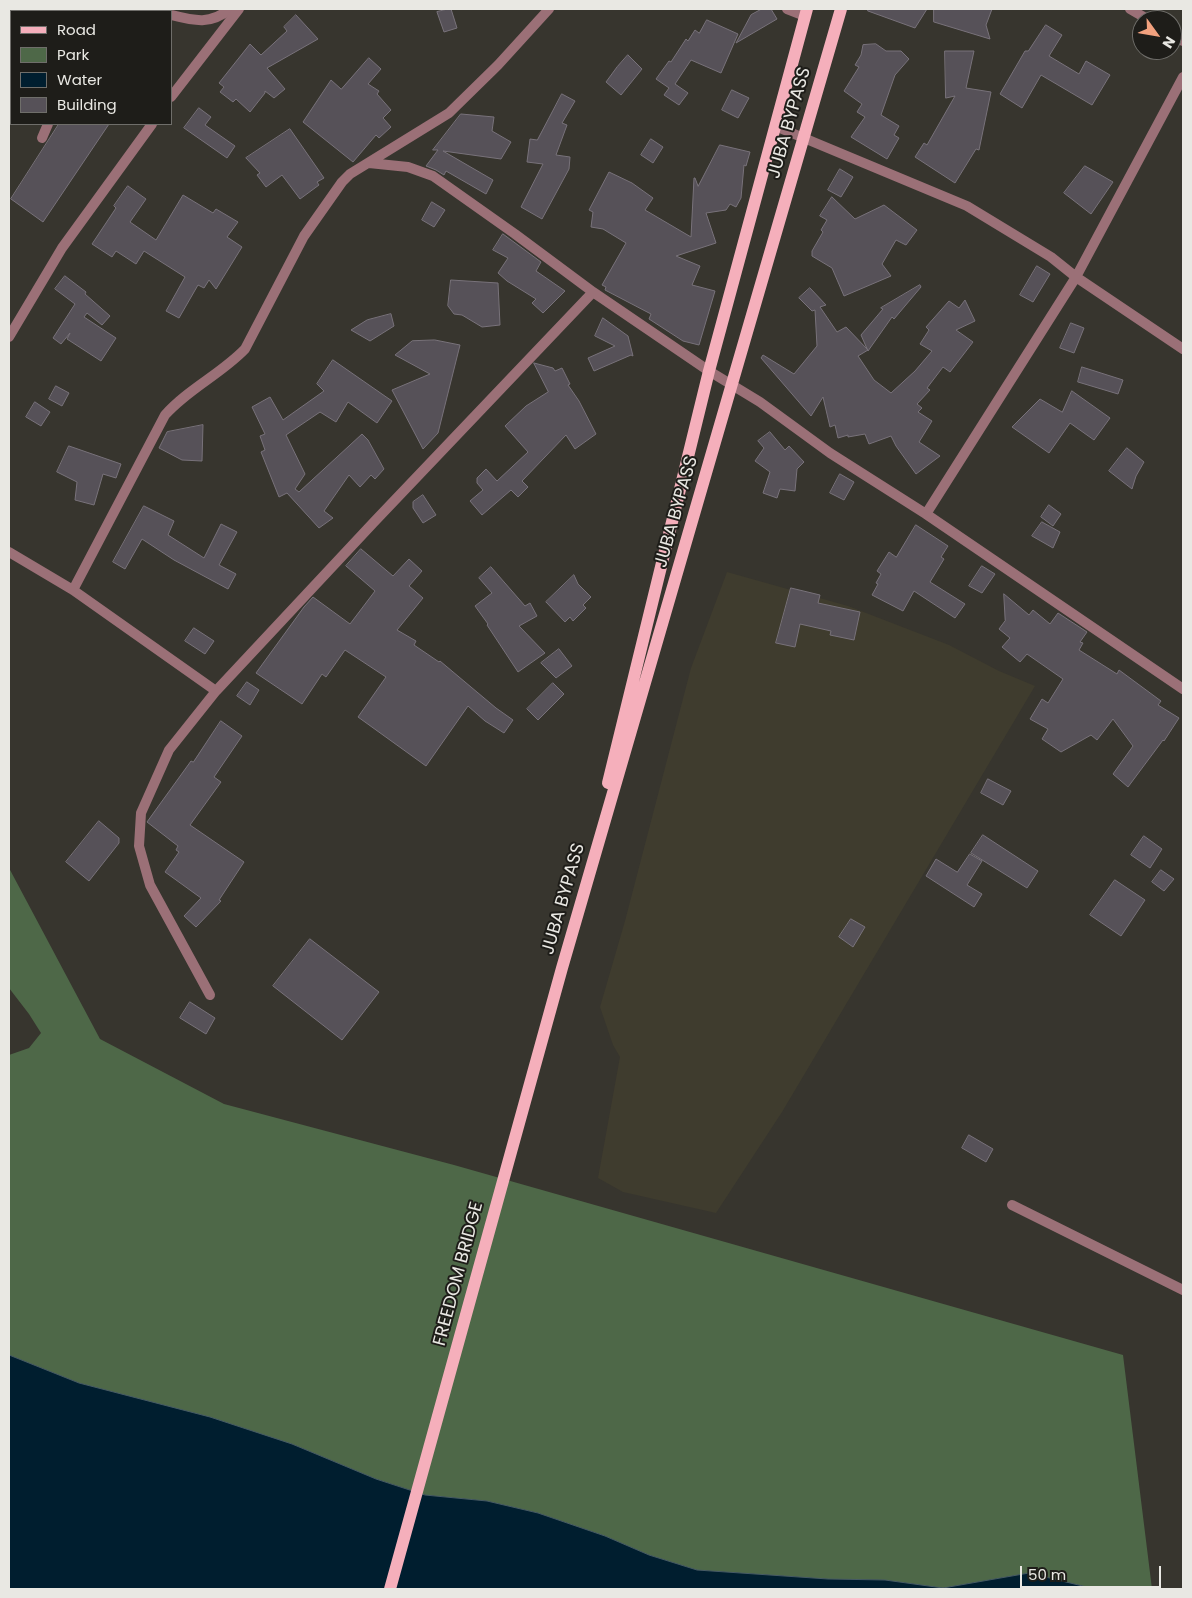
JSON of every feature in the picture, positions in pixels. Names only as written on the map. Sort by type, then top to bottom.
[{"type":"main road","name":"JUBA BYPASS","points":[[562,968],[841,9]]},
{"type":"main road","name":"JUBA BYPASS","points":[[562,968],[709,371],[806,12]]},
{"type":"main road","name":"FREEDOM BRIDGE","points":[[390,1589],[562,968]]},
{"type":"street","points":[[128,9],[154,10]]},
{"type":"street","points":[[172,15],[195,21],[219,17],[230,9]]},
{"type":"street","points":[[172,96],[239,9]]},
{"type":"street","points":[[73,590],[165,415],[174,404],[234,360],[245,349],[304,236],[342,182],[350,174],[449,113],[498,65],[549,9]]},
{"type":"street","points":[[787,9],[806,12]]},
{"type":"street","points":[[926,514],[1076,277],[1183,77]]},
{"type":"street","points":[[42,138],[48,125]]},
{"type":"street","points":[[9,337],[62,248],[151,125]]},
{"type":"street","points":[[775,126],[967,206],[1051,257],[1076,277],[1183,349]]},
{"type":"street","points":[[369,163],[408,167],[433,176],[516,234],[593,292],[709,371],[760,402],[830,453],[926,514],[1183,689]]},
{"type":"street","points":[[210,995],[150,885],[139,846],[142,813],[169,750],[216,691],[593,292]]},
{"type":"street","points":[[9,552],[73,590],[216,691]]},
{"type":"street","points":[[1012,1205],[1183,1290]]},
{"type":"shaded area","points":[[727,572],[848,606],[949,645],[999,671],[1035,686],[782,1112],[716,1213],[623,1192],[598,1178],[620,1057],[613,1045],[600,1007],[625,921],[691,668]]},
{"type":"green space","points":[[9,868],[100,1039],[224,1104],[454,1165],[1123,1355],[1152,1589],[1095,1589],[1029,1573],[943,1588],[885,1580],[828,1579],[697,1570],[649,1555],[605,1536],[538,1513],[487,1501],[426,1495],[376,1479],[292,1444],[79,1383],[9,1355],[9,1055],[29,1048],[41,1033],[9,988]]},
{"type":"water","points":[[9,1355],[79,1383],[210,1417],[292,1444],[376,1479],[425,1495],[487,1501],[538,1513],[605,1536],[649,1555],[697,1570],[828,1579],[885,1580],[943,1588],[1029,1573],[1095,1589],[9,1589]]},
{"type":"building","points":[[451,9],[457,28],[444,32],[437,12]]},
{"type":"building","points":[[762,9],[771,9],[777,19],[736,43],[751,15]]},
{"type":"building","points":[[868,9],[927,9],[915,28],[868,11]]},
{"type":"building","points":[[934,9],[992,9],[986,25],[990,39],[934,22]]},
{"type":"building","points":[[296,15],[318,39],[267,68],[285,89],[274,98],[265,91],[250,112],[236,99],[233,102],[220,92],[224,87],[219,83],[250,44],[261,55],[287,31],[284,27]]},
{"type":"building","points":[[707,20],[738,34],[721,73],[691,60],[675,84],[688,93],[679,105],[664,95],[669,88],[656,79],[669,61],[671,62],[686,39],[688,41],[695,30],[699,33]]},
{"type":"building","points":[[1046,25],[1062,35],[1049,56],[1079,74],[1086,61],[1110,75],[1092,105],[1041,75],[1022,108],[1000,94],[1025,51],[1028,51]]},
{"type":"building","points":[[876,44],[886,51],[901,51],[909,59],[895,75],[881,115],[899,126],[894,135],[899,138],[887,159],[851,137],[865,117],[857,112],[862,104],[844,91],[859,67],[855,65],[861,55],[863,45]]},
{"type":"building","points":[[945,51],[974,51],[966,88],[991,92],[979,150],[976,149],[955,183],[915,157],[924,143],[927,145],[955,96],[946,98]]},
{"type":"building","points":[[628,55],[642,69],[621,95],[606,82]]},
{"type":"building","points":[[369,58],[381,69],[368,84],[379,91],[377,94],[391,110],[383,118],[391,127],[379,138],[376,135],[353,162],[303,122],[331,80],[341,89]]},
{"type":"building","points":[[732,90],[749,98],[738,118],[722,110]]},
{"type":"building","points":[[562,94],[575,101],[562,123],[567,125],[556,155],[570,157],[569,169],[542,219],[521,207],[543,164],[527,162],[530,139],[537,140]]},
{"type":"building","points":[[199,108],[211,117],[205,125],[235,146],[227,158],[184,128]]},
{"type":"building","points":[[461,114],[494,117],[492,131],[511,142],[501,159],[443,151],[493,180],[486,194],[446,171],[444,175],[426,166],[438,150],[433,150]]},
{"type":"building","points":[[58,125],[108,125],[43,222],[11,199]]},
{"type":"building","points":[[290,129],[324,178],[317,182],[319,185],[300,199],[282,175],[266,187],[257,175],[260,173],[246,158]]},
{"type":"building","points":[[651,139],[663,147],[653,163],[641,155]]},
{"type":"building","points":[[720,145],[750,152],[746,166],[744,165],[741,198],[736,207],[730,204],[726,210],[706,213],[716,243],[676,256],[700,266],[692,285],[715,291],[699,345],[683,341],[649,319],[651,314],[605,290],[606,287],[602,285],[626,243],[603,229],[591,227],[593,212],[589,210],[609,172],[632,183],[653,198],[645,210],[691,237],[694,178],[698,186]]},
{"type":"building","points":[[1085,166],[1113,182],[1091,214],[1064,193]]},
{"type":"building","points":[[840,169],[853,177],[841,197],[828,190]]},
{"type":"building","points":[[128,186],[146,199],[130,222],[156,240],[183,195],[213,213],[216,209],[238,222],[227,237],[242,247],[216,289],[209,280],[204,288],[198,285],[179,318],[166,311],[185,277],[144,251],[136,264],[116,251],[112,257],[92,244]]},
{"type":"building","points":[[832,197],[855,219],[884,205],[917,230],[906,245],[896,240],[882,264],[891,276],[844,296],[832,268],[812,256],[812,251],[823,232],[821,230],[827,220],[820,216]]},
{"type":"building","points":[[432,202],[445,210],[434,227],[422,220]]},
{"type":"building","points":[[503,234],[541,262],[536,271],[565,291],[543,313],[532,303],[536,299],[507,281],[498,273],[508,258],[493,250]]},
{"type":"building","points":[[1037,266],[1050,274],[1033,302],[1020,295]]},
{"type":"building","points":[[65,276],[86,292],[85,294],[110,316],[102,325],[87,313],[84,317],[116,338],[101,361],[67,339],[70,333],[61,344],[53,338],[75,304],[55,289]]},
{"type":"building","points":[[451,280],[498,283],[500,325],[482,327],[462,315],[454,314],[448,306]]},
{"type":"building","points":[[920,285],[921,287],[894,319],[892,317],[868,351],[861,335],[883,309],[881,308]]},
{"type":"building","points":[[810,288],[826,305],[820,307],[837,332],[846,327],[868,350],[858,356],[874,380],[891,393],[915,371],[932,351],[920,344],[929,330],[926,327],[949,301],[959,308],[965,300],[975,321],[956,330],[973,342],[950,372],[943,367],[927,388],[930,390],[917,404],[922,408],[918,412],[932,421],[919,442],[940,456],[916,474],[891,436],[869,444],[865,434],[848,437],[848,435],[838,438],[835,425],[830,427],[823,397],[811,416],[761,358],[763,355],[794,374],[817,346],[815,310],[812,311],[799,298]]},
{"type":"building","points":[[391,314],[394,326],[370,341],[351,330],[367,320]]},
{"type":"building","points":[[603,318],[628,336],[633,356],[631,355],[594,371],[588,358],[615,346],[595,336]]},
{"type":"building","points":[[1071,323],[1084,328],[1074,353],[1060,348]]},
{"type":"building","points":[[435,340],[460,345],[438,433],[423,449],[392,390],[430,374],[395,355],[412,341]]},
{"type":"building","points":[[333,360],[392,401],[377,423],[348,402],[336,422],[320,412],[286,435],[305,474],[295,489],[299,492],[362,434],[368,440],[384,469],[375,479],[371,475],[360,487],[349,475],[324,511],[333,518],[319,528],[287,493],[279,497],[261,452],[265,450],[260,436],[265,434],[252,407],[270,397],[283,420],[324,391],[317,384]]},
{"type":"building","points":[[534,363],[553,368],[555,371],[562,368],[570,384],[568,385],[579,401],[596,434],[575,449],[566,435],[522,481],[528,487],[518,497],[511,490],[482,515],[470,501],[483,490],[477,483],[477,478],[486,469],[497,481],[528,452],[505,426],[526,406],[548,392]]},
{"type":"building","points":[[1082,367],[1123,380],[1118,394],[1078,382]]},
{"type":"building","points":[[56,386],[69,393],[62,406],[49,399]]},
{"type":"building","points":[[1072,391],[1110,418],[1094,440],[1070,423],[1049,453],[1012,427],[1040,399],[1062,412]]},
{"type":"building","points":[[35,402],[50,412],[41,426],[26,417]]},
{"type":"building","points":[[203,425],[202,461],[182,460],[159,448],[167,432]]},
{"type":"building","points":[[770,432],[785,450],[789,446],[804,462],[797,469],[795,491],[780,489],[777,498],[763,493],[770,472],[755,461],[764,448],[758,441]]},
{"type":"building","points":[[69,446],[121,464],[116,478],[103,474],[94,505],[75,500],[77,482],[57,472]]},
{"type":"building","points":[[1127,448],[1144,462],[1136,476],[1132,489],[1109,471]]},
{"type":"building","points":[[840,474],[854,482],[844,500],[830,493]]},
{"type":"building","points":[[423,495],[436,515],[423,523],[413,508],[413,502]]},
{"type":"building","points":[[1049,505],[1061,514],[1053,526],[1041,517]]},
{"type":"building","points":[[144,506],[174,521],[168,535],[204,558],[221,524],[237,532],[219,565],[236,574],[228,589],[174,560],[142,539],[125,569],[113,562]]},
{"type":"building","points":[[1042,522],[1060,532],[1053,548],[1032,536]]},
{"type":"building","points":[[916,525],[948,546],[941,557],[944,559],[930,582],[965,604],[955,618],[914,591],[903,611],[872,595],[881,574],[877,571],[889,552],[896,557]]},
{"type":"building","points":[[361,549],[393,576],[409,559],[422,571],[409,586],[423,598],[397,630],[416,641],[414,645],[440,661],[513,720],[504,733],[485,721],[468,706],[426,766],[358,717],[386,677],[345,650],[326,677],[322,674],[302,704],[256,673],[313,597],[350,624],[375,591],[346,566]]},
{"type":"building","points":[[982,566],[995,574],[982,593],[969,586]]},
{"type":"building","points":[[491,567],[525,606],[530,603],[537,616],[519,626],[545,653],[518,672],[475,606],[492,593],[479,578]]},
{"type":"building","points":[[574,575],[578,584],[591,597],[583,605],[586,608],[573,621],[570,617],[565,622],[546,602]]},
{"type":"building","points":[[791,588],[820,595],[818,603],[860,612],[854,640],[830,635],[831,631],[800,624],[795,647],[776,643]]},
{"type":"building","points":[[1004,594],[1029,615],[1033,610],[1050,624],[1058,613],[1087,632],[1080,642],[1083,643],[1079,650],[1117,674],[1119,670],[1161,701],[1158,705],[1179,718],[1164,741],[1128,787],[1113,774],[1133,746],[1113,719],[1097,740],[1091,735],[1061,752],[1042,739],[1048,729],[1030,719],[1042,699],[1048,703],[1063,679],[1027,654],[1020,662],[1002,647],[1010,638],[999,629],[1005,621]]},
{"type":"building","points":[[194,628],[214,641],[205,654],[185,641]]},
{"type":"building","points":[[559,649],[572,666],[556,678],[541,663]]},
{"type":"building","points":[[247,682],[259,690],[250,705],[237,696]]},
{"type":"building","points":[[553,683],[564,694],[538,720],[527,709]]},
{"type":"building","points":[[221,721],[242,736],[214,777],[221,782],[190,825],[244,862],[219,900],[221,901],[196,927],[184,916],[201,898],[165,872],[179,852],[176,850],[178,846],[147,822],[191,761],[193,762]]},
{"type":"building","points":[[988,779],[1011,791],[1003,805],[981,793]]},
{"type":"building","points":[[99,821],[119,838],[119,843],[89,881],[66,862]]},
{"type":"building","points":[[983,835],[1038,871],[1027,888],[971,853]]},
{"type":"building","points":[[1144,836],[1162,849],[1150,868],[1131,855]]},
{"type":"building","points":[[970,854],[982,861],[967,885],[982,894],[974,907],[926,876],[936,859],[957,872]]},
{"type":"building","points":[[1161,870],[1174,879],[1164,891],[1152,882]]},
{"type":"building","points":[[1115,880],[1145,900],[1121,936],[1090,915]]},
{"type":"building","points":[[851,919],[865,927],[853,947],[839,937]]},
{"type":"building","points":[[310,939],[379,992],[342,1040],[273,986]]},
{"type":"building","points":[[190,1002],[215,1018],[206,1034],[180,1018]]},
{"type":"building","points":[[969,1135],[993,1149],[986,1162],[962,1148]]}]
